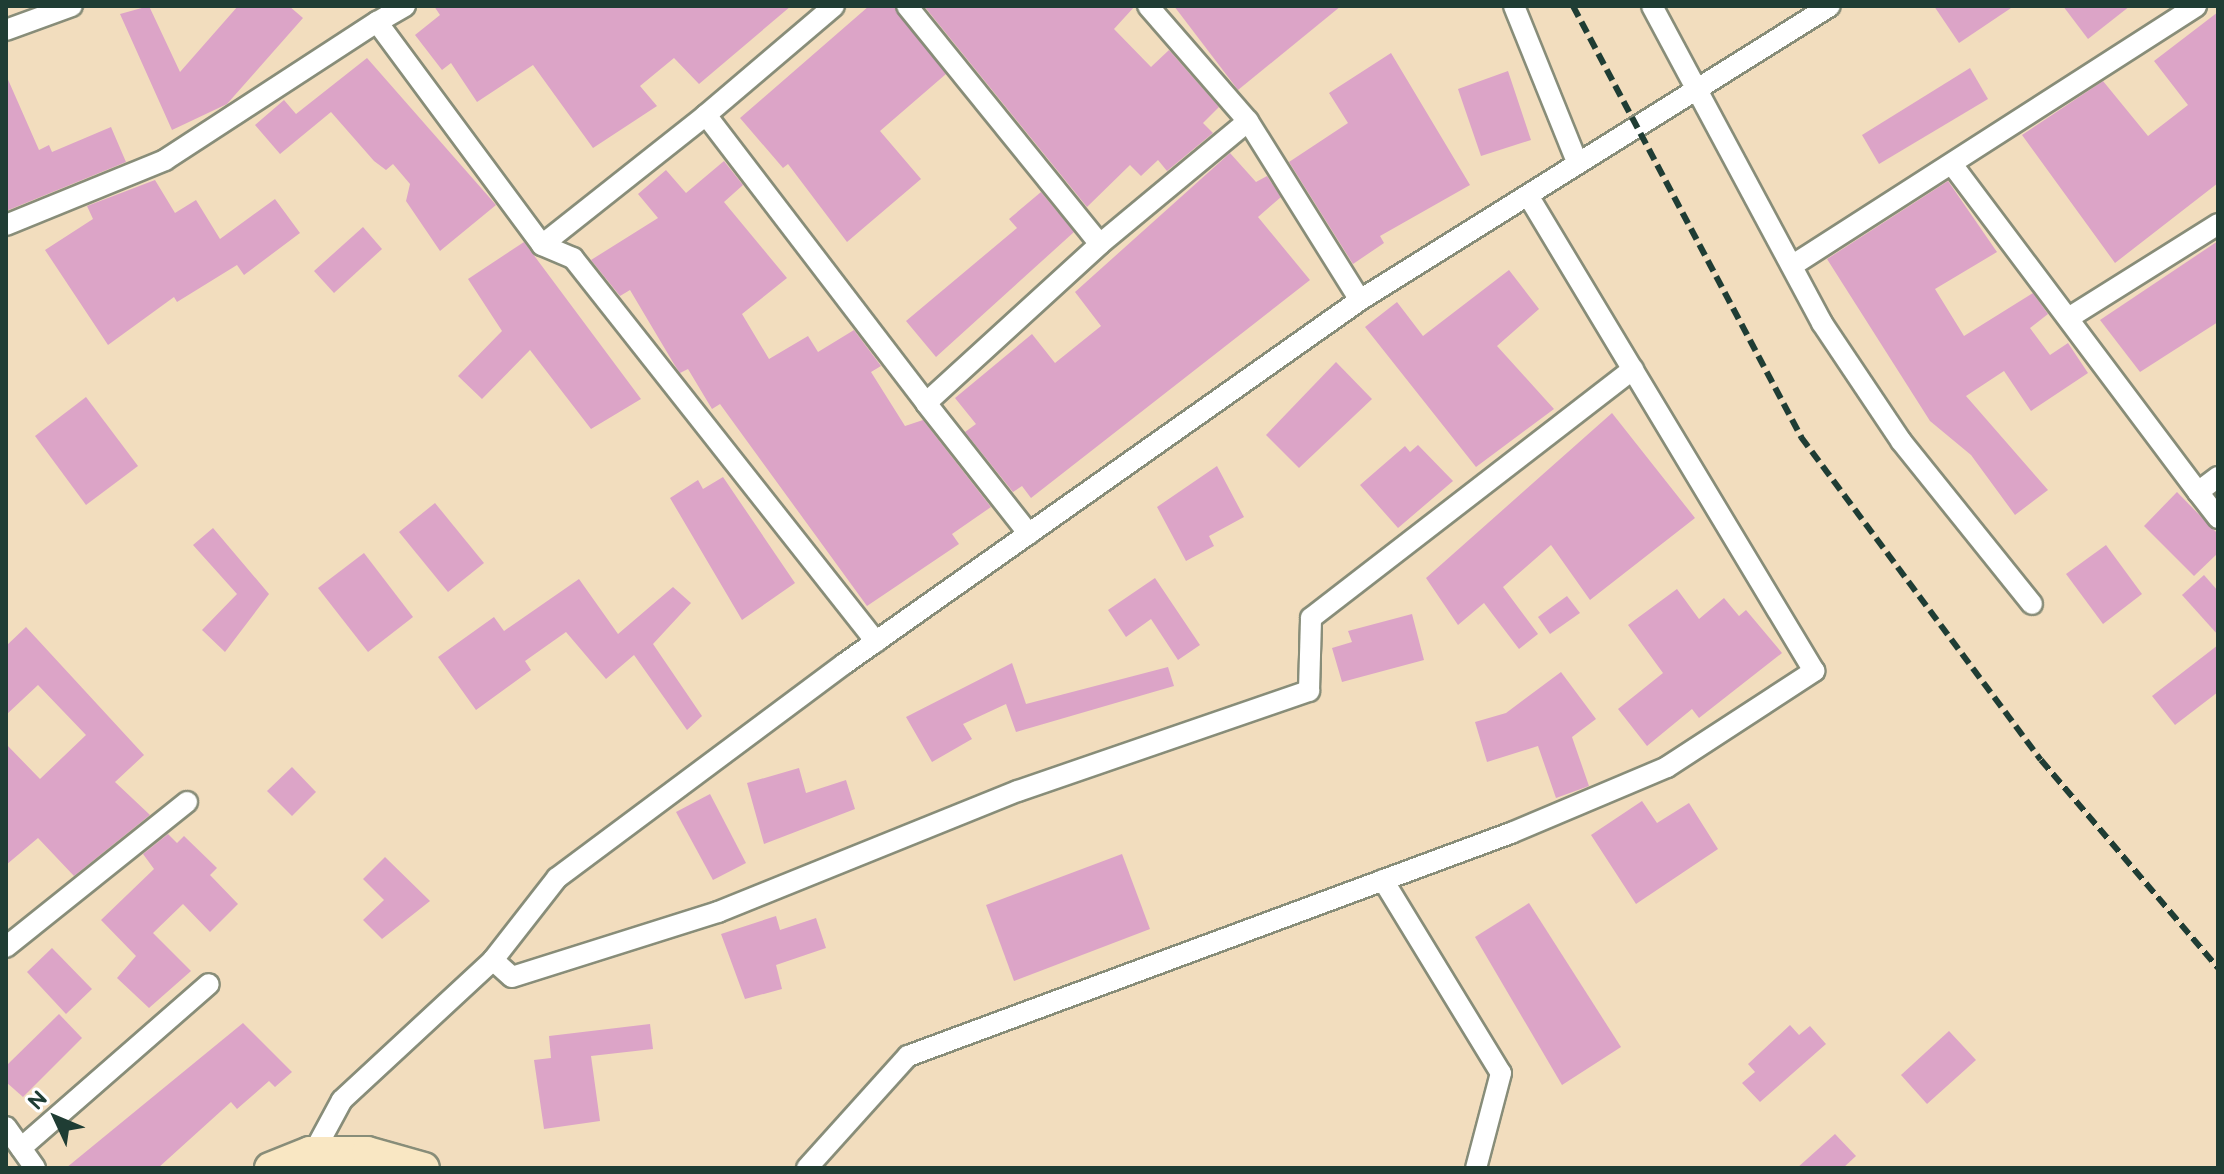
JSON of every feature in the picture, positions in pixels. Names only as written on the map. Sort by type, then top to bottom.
[{"type":"main road","points":[[270,1168],[367,1152],[424,1168]]},
{"type":"street","points":[[6,30],[72,6]]},
{"type":"street","points":[[6,225],[165,160],[405,6]]},
{"type":"street","points":[[542,245],[706,115],[834,6]]},
{"type":"street","points":[[907,6],[1100,244]]},
{"type":"street","points":[[1148,6],[1248,121],[1360,300]]},
{"type":"street","points":[[1514,6],[1577,162]]},
{"type":"street","points":[[1652,6],[1793,265],[1901,441],[2032,604]]},
{"type":"street","points":[[309,1160],[342,1100],[493,960],[557,878],[876,642],[1360,300],[1830,6]]},
{"type":"street","points":[[1793,265],[1954,167],[2196,6]]},
{"type":"street","points":[[377,22],[542,245],[573,258],[876,642]]},
{"type":"street","points":[[706,115],[1029,534]]},
{"type":"street","points":[[926,403],[1100,244],[1248,121]]},
{"type":"street","points":[[1954,167],[2070,317],[2218,518]]},
{"type":"street","points":[[807,1168],[908,1056],[1383,880],[1667,767],[1814,671],[1529,197]]},
{"type":"street","points":[[2070,317],[2218,224]]},
{"type":"street","points":[[493,960],[512,977],[718,912],[1018,791],[1309,691],[1311,618],[1633,369]]},
{"type":"street","points":[[2198,492],[2218,477]]},
{"type":"street","points":[[6,947],[187,802]]},
{"type":"street","points":[[1383,880],[1501,1073],[1476,1168]]},
{"type":"street","points":[[21,1148],[209,984]]},
{"type":"street","points":[[6,1127],[35,1168]]},
{"type":"building","points":[[149,6],[180,72],[238,6],[289,6],[303,18],[227,104],[172,130],[120,14]]},
{"type":"building","points":[[434,6],[791,6],[699,84],[674,58],[640,86],[657,106],[593,148],[533,65],[477,102],[451,63],[442,70],[415,35],[440,15]]},
{"type":"building","points":[[869,6],[894,6],[946,74],[880,131],[921,179],[847,242],[788,164],[783,168],[740,118]]},
{"type":"building","points":[[924,6],[1135,6],[1114,29],[1151,67],[1169,50],[1219,107],[1203,123],[1213,133],[1167,171],[1158,160],[1141,176],[1130,165],[1087,207]]},
{"type":"building","points":[[1174,6],[1341,6],[1238,90]]},
{"type":"building","points":[[1934,6],[2014,6],[1959,43]]},
{"type":"building","points":[[2063,6],[2130,6],[2088,39]]},
{"type":"building","points":[[2218,12],[2218,183],[2115,263],[2022,135],[2103,81],[2148,136],[2188,105],[2154,61]]},
{"type":"building","points":[[1391,53],[1470,185],[1380,236],[1384,243],[1353,264],[1289,162],[1348,123],[1329,93]]},
{"type":"building","points":[[367,58],[496,205],[440,251],[406,201],[410,184],[393,164],[386,170],[374,161],[331,112],[280,154],[255,125],[284,100],[296,114]]},
{"type":"building","points":[[1970,68],[1988,99],[1879,164],[1862,135]]},
{"type":"building","points":[[1508,71],[1531,140],[1481,156],[1458,89]]},
{"type":"building","points":[[6,75],[39,150],[49,145],[52,152],[111,127],[126,162],[6,211]]},
{"type":"building","points":[[1230,153],[1256,182],[1267,176],[1281,197],[1258,217],[1310,280],[1031,498],[1022,486],[1013,492],[965,432],[976,424],[955,398],[1032,334],[1055,363],[1101,326],[1075,292]]},
{"type":"building","points":[[724,161],[743,185],[724,202],[787,278],[742,314],[769,359],[808,336],[818,352],[854,330],[881,366],[871,372],[905,426],[923,420],[991,507],[952,534],[959,544],[867,606],[720,404],[712,409],[688,369],[680,373],[630,290],[620,296],[591,260],[658,218],[638,194],[666,170],[686,193]]},
{"type":"building","points":[[155,180],[175,213],[196,200],[220,239],[275,199],[300,233],[244,275],[237,265],[177,302],[174,297],[108,345],[45,250],[93,219],[87,206]]},
{"type":"building","points":[[1948,181],[1997,252],[1935,289],[1964,336],[2033,293],[2048,314],[2030,328],[2050,355],[2068,343],[2088,373],[2031,411],[2004,371],[1966,396],[2048,490],[2015,515],[1971,455],[1930,421],[1827,259]]},
{"type":"building","points":[[1041,192],[1074,232],[936,357],[906,321],[1017,228],[1009,219]]},
{"type":"building","points":[[363,227],[382,249],[334,293],[314,271]]},
{"type":"building","points":[[2218,241],[2218,322],[2140,372],[2100,320]]},
{"type":"building","points":[[524,242],[641,399],[591,429],[530,350],[482,399],[458,376],[502,331],[468,279]]},
{"type":"building","points":[[1509,270],[1539,309],[1497,346],[1554,409],[1476,467],[1365,327],[1397,302],[1423,336]]},
{"type":"building","points":[[1336,362],[1372,399],[1299,468],[1266,435]]},
{"type":"building","points":[[86,397],[138,466],[86,505],[35,436]]},
{"type":"building","points":[[1612,413],[1695,518],[1590,600],[1551,545],[1503,587],[1538,634],[1519,649],[1484,603],[1458,625],[1426,578]]},
{"type":"building","points":[[1418,445],[1453,481],[1398,528],[1360,485],[1405,446],[1410,452]]},
{"type":"building","points":[[1217,466],[1244,517],[1209,536],[1214,546],[1186,561],[1157,507]]},
{"type":"building","points":[[723,477],[795,583],[742,620],[670,498],[698,480],[703,489]]},
{"type":"building","points":[[2177,492],[2218,534],[2218,553],[2194,576],[2144,526]]},
{"type":"building","points":[[435,503],[484,563],[448,592],[399,532]]},
{"type":"building","points":[[213,528],[269,594],[225,652],[202,630],[237,594],[193,545]]},
{"type":"building","points":[[2106,545],[2142,594],[2103,624],[2066,574]]},
{"type":"building","points":[[364,553],[413,617],[368,652],[318,588]]},
{"type":"building","points":[[2204,575],[2218,591],[2218,635],[2182,595]]},
{"type":"building","points":[[1155,578],[1200,645],[1178,660],[1151,619],[1126,637],[1108,610]]},
{"type":"building","points":[[579,579],[618,634],[673,587],[691,603],[653,644],[702,716],[687,730],[634,655],[606,679],[566,632],[525,661],[531,670],[476,710],[438,657],[494,617],[504,631]]},
{"type":"building","points":[[1677,589],[1699,619],[1724,598],[1739,616],[1746,610],[1782,653],[1699,718],[1692,709],[1647,746],[1618,709],[1663,673],[1628,625]]},
{"type":"building","points":[[1567,596],[1580,613],[1550,634],[1538,617]]},
{"type":"building","points":[[1412,614],[1424,660],[1342,682],[1332,648],[1352,642],[1348,631]]},
{"type":"building","points":[[26,627],[144,755],[115,782],[150,815],[74,876],[38,838],[6,865],[6,744],[40,779],[86,735],[38,685],[6,715],[6,646]]},
{"type":"building","points":[[2218,645],[2218,692],[2175,725],[2152,696]]},
{"type":"building","points":[[1012,663],[1026,704],[1168,667],[1174,686],[1016,732],[1006,704],[963,724],[972,739],[932,762],[906,717]]},
{"type":"building","points":[[1561,672],[1596,719],[1572,737],[1589,786],[1556,798],[1538,746],[1487,762],[1475,722],[1506,713]]},
{"type":"building","points":[[292,767],[316,792],[292,816],[267,791]]},
{"type":"building","points":[[799,768],[806,793],[846,780],[855,809],[764,844],[747,783]]},
{"type":"building","points":[[710,794],[746,863],[713,880],[676,812]]},
{"type":"building","points":[[1642,801],[1657,823],[1689,803],[1718,849],[1636,904],[1591,835]]},
{"type":"building","points":[[168,834],[177,843],[184,836],[217,868],[210,875],[238,904],[210,932],[183,904],[153,933],[191,971],[149,1008],[117,978],[136,956],[101,920],[154,869],[143,854]]},
{"type":"building","points":[[1122,854],[1150,929],[1014,981],[986,905]]},
{"type":"building","points":[[385,857],[430,901],[382,939],[363,920],[384,900],[363,879]]},
{"type":"building","points":[[1529,903],[1621,1047],[1562,1085],[1475,937]]},
{"type":"building","points":[[776,916],[780,930],[816,918],[826,948],[776,965],[782,989],[745,999],[721,934]]},
{"type":"building","points":[[52,948],[92,989],[66,1014],[27,972]]},
{"type":"building","points":[[59,1014],[82,1038],[23,1097],[6,1082],[6,1066]]},
{"type":"building","points":[[243,1023],[292,1072],[275,1087],[269,1081],[237,1109],[231,1102],[158,1168],[66,1168]]},
{"type":"building","points":[[650,1024],[653,1049],[591,1056],[600,1121],[544,1129],[534,1060],[551,1058],[549,1036]]},
{"type":"building","points":[[1790,1025],[1799,1035],[1810,1026],[1826,1044],[1760,1102],[1742,1083],[1755,1072],[1748,1064]]},
{"type":"building","points":[[1949,1031],[1976,1060],[1927,1104],[1901,1075]]},
{"type":"building","points":[[1835,1134],[1856,1156],[1843,1168],[1797,1168]]},
{"type":"railway","points":[[1573,6],[1801,437],[2041,760],[2218,968]]}]
